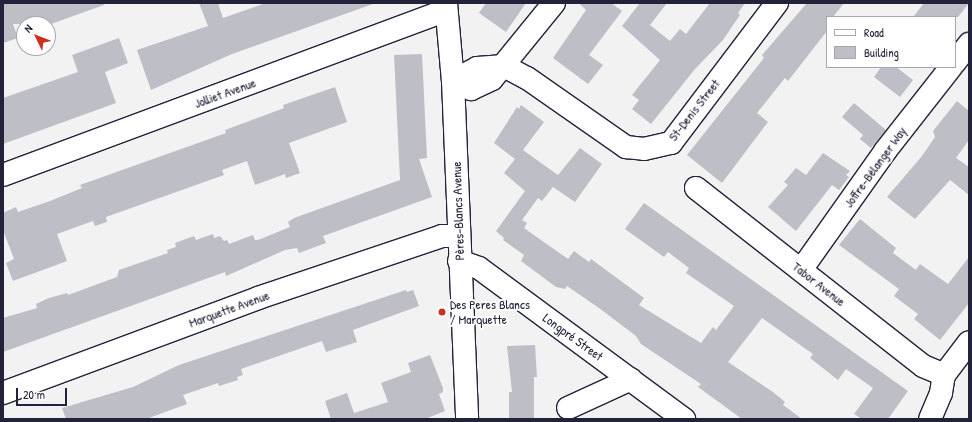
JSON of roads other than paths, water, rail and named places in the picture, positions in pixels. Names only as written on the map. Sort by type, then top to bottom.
[{"type":"street","points":[[453,81],[471,89],[482,86],[504,66],[554,3]]},
{"type":"street","name":"St-Denis Street","points":[[504,66],[526,78],[626,147],[644,150],[671,143],[777,3]]},
{"type":"street","name":"Pères-Blancs Avenue","points":[[446,7],[453,81],[459,261],[467,419]]},
{"type":"street","name":"Jolliet Avenue","points":[[3,175],[446,7]]},
{"type":"street","points":[[956,61],[969,44]]},
{"type":"street","name":"Joffre-Bélanger Way","points":[[801,270],[886,150],[950,68]]},
{"type":"street","name":"Tabor Avenue","points":[[696,188],[923,366],[944,376]]},
{"type":"street","name":"Marquette Avenue","points":[[3,393],[258,298],[442,236],[458,236]]},
{"type":"street","name":"Longpré Street","points":[[459,261],[479,268],[684,419]]},
{"type":"street","points":[[930,419],[941,393],[944,376],[969,342]]},
{"type":"street","points":[[568,408],[631,379]]},
{"type":"place","name":"Des Peres Blancs / Marquette","points":[[442,312]]}]
